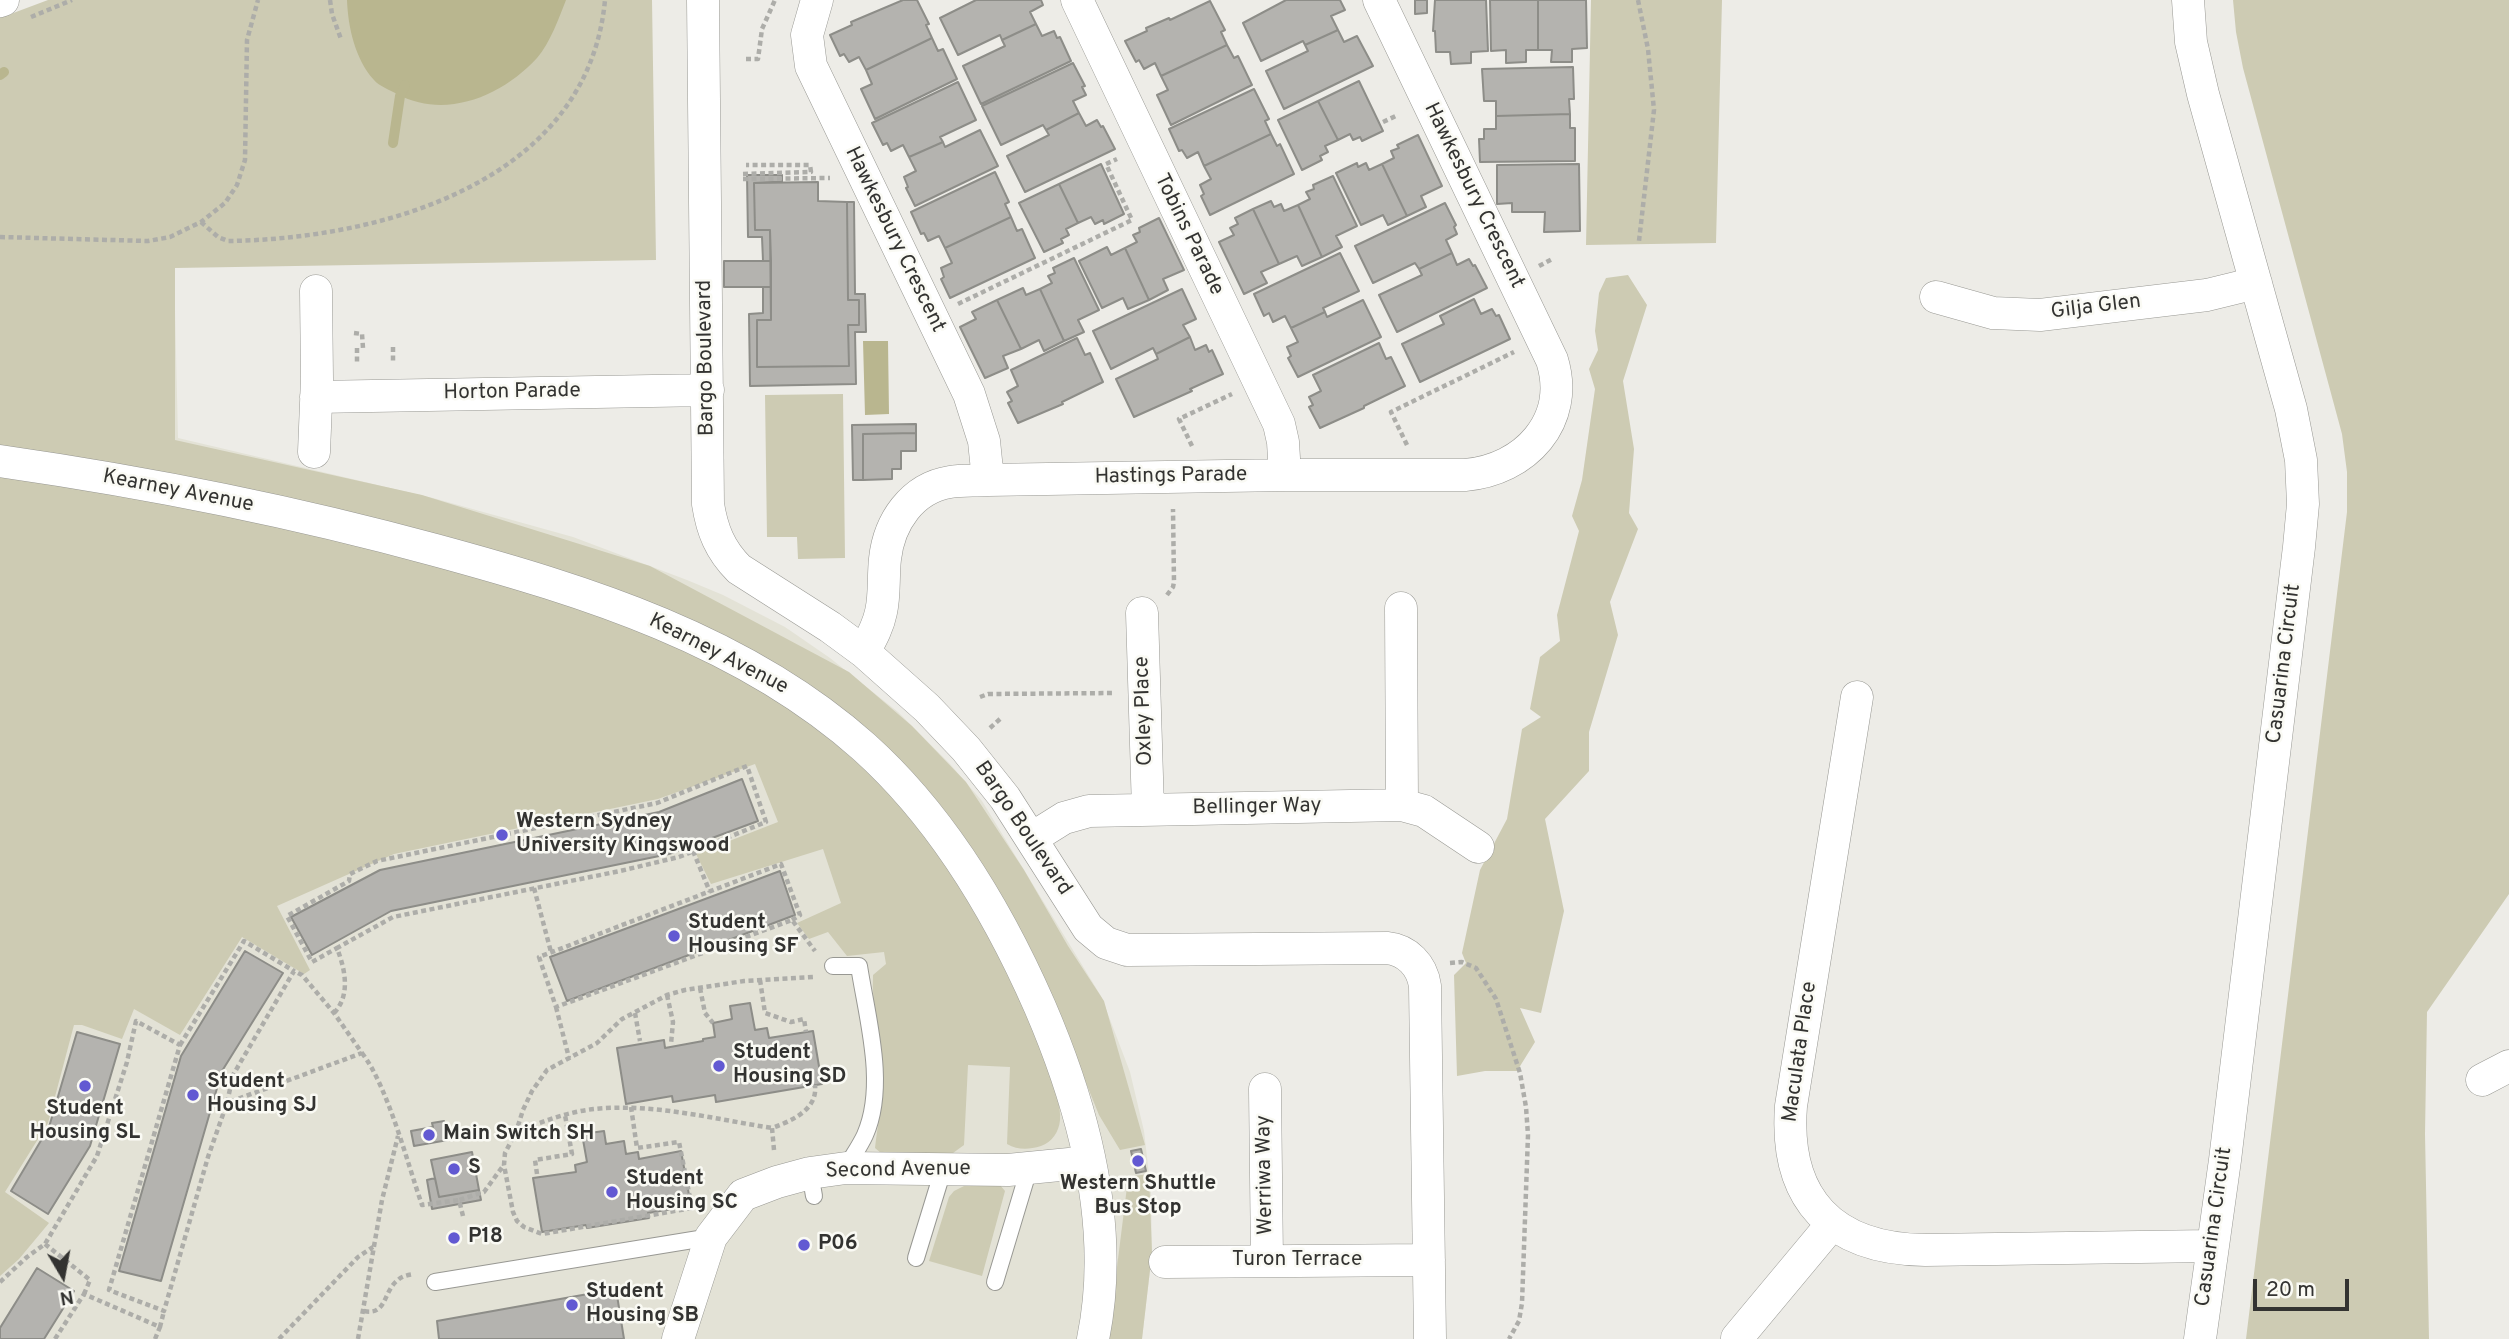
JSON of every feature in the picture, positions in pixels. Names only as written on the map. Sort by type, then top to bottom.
[{"type":"street","name":"Bargo Boulevard","points":[[702,0],[708,504],[717,540],[730,560],[747,575],[830,627],[864,652],[947,728],[982,768],[1032,838],[1088,928],[1106,943],[1120,949],[1387,948],[1397,950],[1413,960],[1421,971],[1425,986],[1430,1339]]},
{"type":"street","name":"Hawkesbury Crescent","points":[[817,0],[807,35],[811,66],[969,394],[984,441],[988,480]]},
{"type":"street","name":"Tobins Parade","points":[[1077,0],[1279,424],[1285,475]]},
{"type":"street","name":"Hawkesbury Crescent","points":[[1379,0],[1548,350],[1554,367],[1555,394]]},
{"type":"street","name":"Casuarina Circuit","points":[[2188,0],[2192,42],[2203,94],[2291,409],[2301,460],[2303,504],[2225,1160],[2200,1339]]},
{"type":"street","name":"Gilja Glen","points":[[1936,297],[1993,313],[2040,315],[2207,295],[2256,283]]},
{"type":"street","points":[[314,452],[316,291]]},
{"type":"street","name":"Horton Parade","points":[[316,397],[708,390]]},
{"type":"street","name":"Hastings Parade","points":[[864,652],[879,621],[883,604],[886,548],[894,526],[916,497],[932,487],[951,482],[988,480],[1465,475],[1496,469],[1514,461],[1537,440],[1548,423],[1555,394]]},
{"type":"street","name":"Kearney Avenue","points":[[0,461],[71,471],[276,511],[392,538],[498,567],[559,586],[653,621],[759,672],[808,702],[864,747],[903,785],[941,831],[969,872],[1024,971],[1062,1059],[1080,1115],[1090,1162],[1101,1261],[1093,1339]]},
{"type":"street","name":"Oxley Place","points":[[1148,810],[1151,607]]},
{"type":"street","points":[[1401,608],[1402,805]]},
{"type":"street","name":"Maculata Place","points":[[1857,697],[1790,1119],[1791,1144],[1800,1178],[1812,1202],[1832,1224],[1855,1238],[1913,1250],[2211,1246]]},
{"type":"street","name":"Bellinger Way","points":[[1032,838],[1064,818],[1080,812],[1402,805],[1424,811],[1478,847]]},
{"type":"street","name":"Werriwa Way","points":[[1265,1089],[1267,1261]]},
{"type":"street","name":"Second Avenue","points":[[678,1339],[718,1227],[743,1195],[776,1182],[812,1184],[846,1168],[1029,1169],[1090,1162]]},
{"type":"street","points":[[1737,1338],[1832,1224]]},
{"type":"street","name":"Turon Terrace","points":[[1165,1262],[1429,1260]]},
{"type":"lane","points":[[833,966],[859,966],[876,1080],[873,1110],[865,1135],[846,1168]]},
{"type":"lane","points":[[995,1282],[1029,1169]]},
{"type":"lane","points":[[916,1258],[943,1170]]},
{"type":"lane","points":[[435,1282],[718,1227]]},
{"type":"path","points":[[9,7],[72,0]]},
{"type":"path","points":[[0,237],[148,241],[170,237],[201,222],[225,203],[237,186],[245,160],[247,40],[258,0]]},
{"type":"path","points":[[330,0],[341,39]]},
{"type":"path","points":[[201,222],[218,237],[228,241],[312,236],[358,227],[406,213],[490,177],[523,155],[564,111],[587,74],[603,24],[605,0]]},
{"type":"path","points":[[746,59],[758,59],[762,29],[775,0]]},
{"type":"path","points":[[1638,0],[1648,48],[1654,110],[1639,241]]},
{"type":"path","points":[[957,304],[1132,220],[1106,164],[1127,154]]},
{"type":"path","points":[[746,165],[810,165],[811,172],[743,176],[835,178]]},
{"type":"path","points":[[354,334],[362,334],[363,348]]},
{"type":"path","points":[[1411,455],[1391,412],[1521,349]]},
{"type":"path","points":[[1193,449],[1179,419],[1259,382]]},
{"type":"path","points":[[1151,607],[1171,592],[1174,582],[1173,503]]},
{"type":"path","points":[[980,697],[988,694],[1117,693]]},
{"type":"path","points":[[747,766],[766,822],[693,851],[620,871],[393,916],[312,962],[287,916],[349,881],[350,874],[377,861],[657,803],[747,766]]},
{"type":"path","points":[[693,851],[710,892]]},
{"type":"path","points":[[556,1007],[800,915],[781,864],[538,957],[556,1007],[569,1058]]},
{"type":"path","points":[[534,888],[551,952]]},
{"type":"path","points":[[718,1227],[707,1209],[692,1208],[542,1234],[517,1221],[504,1165],[505,1153],[523,1110],[547,1070],[597,1043],[622,1019],[667,995],[685,990],[760,980],[822,977],[833,966],[809,946],[792,920]]},
{"type":"path","points":[[164,1311],[109,1290],[180,1045],[244,941],[302,975],[371,1064],[422,1205],[460,1200],[484,1192],[504,1165]]},
{"type":"path","points":[[334,1013],[342,1001],[346,983],[337,948]]},
{"type":"path","points":[[1440,963],[1462,962],[1476,968],[1492,992],[1520,1073],[1528,1135],[1522,1303],[1519,1321],[1508,1339]]},
{"type":"path","points":[[157,1339],[233,1075],[294,971]]},
{"type":"path","points":[[760,980],[765,1013],[791,1022],[804,1019],[806,1032]]},
{"type":"path","points":[[700,988],[705,1013],[713,1023]]},
{"type":"path","points":[[667,995],[673,1022],[671,1044]]},
{"type":"path","points":[[635,1013],[640,1041]]},
{"type":"path","points":[[0,1283],[27,1257],[46,1244],[97,1156],[127,1062],[136,1021],[180,1045]]},
{"type":"path","points":[[227,1102],[362,1052]]},
{"type":"path","points":[[516,1132],[591,1109],[631,1107],[772,1128],[805,1111],[816,1093],[815,1085]]},
{"type":"path","points":[[631,1107],[637,1148],[679,1142],[692,1208]]},
{"type":"path","points":[[537,1174],[535,1160],[572,1154],[565,1115]]},
{"type":"path","points":[[772,1128],[776,1182]]},
{"type":"path","points":[[358,1339],[374,1246],[398,1136]]},
{"type":"path","points":[[460,1200],[463,1216]]},
{"type":"path","points":[[46,1244],[90,1280],[55,1339]]},
{"type":"path","points":[[279,1339],[358,1257],[374,1246]]},
{"type":"path","points":[[364,1311],[378,1311],[389,1290],[401,1278],[433,1268],[435,1282]]},
{"type":"path","points":[[84,1294],[160,1327]]},
{"type":"shaded area","points":[[48,0],[652,0],[656,260],[175,268],[175,440],[422,495],[650,566],[849,672],[912,726],[966,782],[1024,870],[1104,1001],[1145,1145],[1120,1150],[1099,1115],[1042,974],[995,887],[733,642],[0,449],[0,18]]},
{"type":"shaded area","points":[[347,0],[566,0],[546,45],[523,72],[490,93],[472,100],[435,105],[397,94],[382,86],[367,72],[354,42]]},
{"type":"shaded area","points":[[1591,0],[1722,0],[1716,243],[1586,245]]},
{"type":"shaded area","points":[[2233,0],[2509,0],[2509,894],[2427,1012],[2425,1134],[2429,1339],[2246,1339],[2347,512],[2347,472],[2342,434],[2243,68]]},
{"type":"shaded area","name":"Western Sydney University Kingswood","points":[[174,267],[178,438],[433,498],[573,537],[723,595],[785,627],[830,658],[898,712],[950,764],[982,801],[1101,996],[1130,1072],[1144,1131],[1151,1192],[1152,1253],[1142,1339],[0,1339],[0,271]]},
{"type":"shaded area","points":[[1628,275],[1647,305],[1623,381],[1634,449],[1629,513],[1638,529],[1610,602],[1618,635],[1589,732],[1589,771],[1545,819],[1564,911],[1541,1013],[1520,1008],[1535,1042],[1517,1071],[1485,1071],[1457,1076],[1454,975],[1466,963],[1462,953],[1480,870],[1507,819],[1522,729],[1541,717],[1530,709],[1540,657],[1560,641],[1557,615],[1579,531],[1572,516],[1582,480],[1595,389],[1589,369],[1598,350],[1595,331],[1599,293],[1606,278]]},
{"type":"shaded area","points":[[863,341],[888,341],[889,414],[865,415]]},
{"type":"shaded area","points":[[843,394],[845,558],[798,559],[797,537],[767,537],[765,395]]},
{"type":"shaded area","points":[[0,475],[229,516],[343,541],[455,571],[562,604],[666,642],[763,692],[809,723],[885,787],[914,820],[949,869],[1005,963],[1018,991],[1057,1095],[1060,1120],[1054,1136],[1045,1144],[1032,1148],[1007,1144],[1010,1067],[968,1065],[964,1145],[953,1153],[881,1153],[875,1148],[883,1067],[873,998],[873,975],[886,964],[884,952],[847,956],[828,932],[809,939],[797,923],[841,903],[823,849],[711,884],[696,854],[778,822],[755,764],[658,799],[394,854],[277,906],[310,970],[304,974],[242,937],[180,1035],[134,1009],[122,1039],[82,1025],[74,1025],[48,1123],[5,1192],[49,1223],[19,1259],[0,1276]]},
{"type":"shaded area","points":[[1149,1174],[1152,1253],[1142,1339],[1108,1339],[1127,1187],[1135,1184],[1134,1176]]},
{"type":"shaded area","points":[[966,1185],[1000,1185],[1005,1191],[982,1276],[929,1261],[949,1197]]},
{"type":"building","points":[[903,0],[917,0],[929,24],[926,25],[932,38],[866,70],[859,57],[849,62],[844,54],[840,56],[830,35],[852,25],[851,22]]},
{"type":"building","points":[[976,0],[1041,0],[1043,5],[1030,12],[1036,24],[1002,40],[1000,35],[958,55],[940,18]]},
{"type":"building","points":[[1286,0],[1340,0],[1345,10],[1331,16],[1338,30],[1305,45],[1303,41],[1261,61],[1243,23]]},
{"type":"building","points":[[1415,0],[1427,0],[1427,13],[1415,14]]},
{"type":"building","points":[[1435,0],[1486,0],[1488,51],[1471,52],[1471,63],[1451,64],[1450,52],[1436,52],[1433,31]]},
{"type":"building","points":[[1490,0],[1538,0],[1538,50],[1526,50],[1526,62],[1506,63],[1506,50],[1491,51]]},
{"type":"building","points":[[1538,0],[1586,0],[1587,48],[1572,49],[1572,62],[1551,62],[1552,50],[1538,50]]},
{"type":"building","points":[[1210,1],[1225,30],[1221,32],[1227,45],[1161,76],[1155,63],[1144,69],[1139,60],[1136,62],[1125,41],[1147,31],[1146,28]]},
{"type":"building","points":[[1036,24],[1042,36],[1054,31],[1057,38],[1060,37],[1071,61],[981,104],[963,66],[1005,46],[1002,40]]},
{"type":"building","points":[[1338,30],[1344,42],[1357,36],[1373,66],[1284,109],[1266,71],[1308,51],[1305,45]]},
{"type":"building","points":[[932,38],[938,51],[943,49],[957,79],[875,119],[861,89],[872,84],[866,70]]},
{"type":"building","points":[[1227,45],[1234,58],[1238,56],[1252,85],[1171,125],[1157,95],[1168,90],[1161,76]]},
{"type":"building","points":[[1073,63],[1085,86],[1082,87],[1086,95],[1073,101],[1079,113],[1046,130],[1043,125],[1001,145],[982,106]]},
{"type":"building","points":[[1573,67],[1574,99],[1569,99],[1570,114],[1496,116],[1496,101],[1484,101],[1482,69]]},
{"type":"building","points":[[1359,81],[1383,131],[1362,141],[1360,137],[1353,140],[1350,134],[1338,140],[1318,101]]},
{"type":"building","points":[[958,82],[976,120],[940,137],[943,142],[909,157],[903,145],[891,151],[887,143],[883,145],[872,123]]},
{"type":"building","points":[[1254,89],[1269,119],[1265,121],[1271,134],[1204,166],[1198,152],[1187,158],[1182,150],[1179,151],[1169,129]]},
{"type":"building","points":[[1318,101],[1338,140],[1325,146],[1328,152],[1320,156],[1322,160],[1302,170],[1278,120]]},
{"type":"building","points":[[1079,113],[1086,126],[1097,120],[1101,127],[1103,126],[1115,149],[1025,192],[1007,156],[1049,135],[1046,130]]},
{"type":"building","points":[[1570,114],[1570,128],[1575,128],[1575,161],[1480,162],[1479,139],[1484,139],[1484,129],[1496,129],[1496,116]]},
{"type":"building","points":[[980,130],[998,166],[915,206],[904,177],[916,171],[909,157],[943,142],[945,147]]},
{"type":"building","points":[[1271,134],[1277,146],[1280,144],[1294,174],[1210,215],[1201,196],[1204,194],[1200,185],[1211,179],[1204,166]]},
{"type":"building","points":[[1418,135],[1442,186],[1421,196],[1426,207],[1407,216],[1382,164],[1394,158],[1391,151],[1399,148],[1397,145]]},
{"type":"building","points":[[1357,163],[1358,167],[1366,163],[1369,170],[1382,164],[1407,216],[1388,225],[1383,215],[1361,225],[1336,173]]},
{"type":"building","points":[[1101,164],[1124,214],[1104,224],[1103,220],[1095,224],[1091,217],[1078,223],[1059,184]]},
{"type":"building","points":[[1579,164],[1580,231],[1544,232],[1545,212],[1512,212],[1512,203],[1497,204],[1497,165]]},
{"type":"building","points":[[995,172],[1009,202],[1005,204],[1011,217],[945,248],[939,236],[928,241],[924,233],[921,234],[911,212]]},
{"type":"building","points":[[747,175],[782,175],[782,182],[754,183],[755,230],[770,230],[771,261],[763,261],[762,237],[748,237]]},
{"type":"building","points":[[1333,176],[1357,226],[1336,236],[1342,247],[1322,257],[1298,205],[1310,199],[1306,192],[1314,189],[1313,185]]},
{"type":"building","points":[[818,182],[818,201],[847,202],[848,300],[859,300],[859,325],[848,325],[849,366],[757,367],[757,320],[771,320],[770,230],[755,230],[754,183]]},
{"type":"building","points":[[1059,184],[1078,223],[1066,229],[1069,235],[1061,239],[1063,243],[1044,252],[1019,203]]},
{"type":"building","points":[[1271,201],[1274,207],[1281,204],[1284,211],[1298,205],[1322,257],[1302,266],[1297,256],[1279,264],[1253,209]]},
{"type":"building","points":[[847,202],[854,202],[855,294],[865,294],[866,332],[855,332],[856,384],[750,386],[749,314],[763,313],[763,287],[771,287],[771,320],[757,320],[757,367],[849,366],[848,325],[859,325],[859,300],[848,300]]},
{"type":"building","points":[[1445,203],[1456,225],[1454,227],[1457,234],[1446,240],[1452,253],[1419,269],[1415,263],[1373,283],[1355,246]]},
{"type":"building","points":[[1253,209],[1279,264],[1261,272],[1267,283],[1244,294],[1219,242],[1234,235],[1230,228],[1238,224],[1235,218]]},
{"type":"building","points":[[1011,217],[1017,231],[1022,229],[1035,258],[950,298],[941,279],[944,277],[941,268],[952,263],[945,248]]},
{"type":"building","points":[[1159,218],[1184,270],[1163,279],[1168,290],[1149,300],[1125,248],[1137,242],[1133,235],[1140,232],[1139,228]]},
{"type":"building","points":[[1107,247],[1111,255],[1125,248],[1149,300],[1128,309],[1123,298],[1102,308],[1079,261]]},
{"type":"building","points":[[1340,253],[1359,291],[1323,308],[1325,312],[1291,328],[1285,316],[1273,322],[1269,313],[1264,316],[1254,294]]},
{"type":"building","points":[[1452,253],[1457,265],[1469,259],[1473,266],[1475,265],[1487,288],[1397,332],[1379,295],[1422,275],[1419,269]]},
{"type":"building","points":[[1074,258],[1099,310],[1078,320],[1084,332],[1064,341],[1040,289],[1052,283],[1048,276],[1055,273],[1053,268]]},
{"type":"building","points":[[724,261],[771,261],[771,287],[724,287]]},
{"type":"building","points":[[1023,288],[1026,295],[1040,289],[1064,341],[1044,351],[1039,340],[1021,349],[997,300]]},
{"type":"building","points":[[1182,289],[1196,319],[1183,325],[1190,337],[1156,354],[1153,348],[1111,369],[1093,331]]},
{"type":"building","points":[[1474,299],[1481,314],[1492,309],[1496,316],[1499,315],[1510,339],[1420,382],[1402,344],[1444,324],[1440,316]]},
{"type":"building","points":[[997,300],[1021,349],[1003,356],[1008,368],[985,378],[960,327],[976,319],[972,312]]},
{"type":"building","points":[[1363,300],[1381,337],[1298,377],[1288,358],[1291,356],[1287,347],[1298,342],[1291,328],[1325,312],[1327,317]]},
{"type":"building","points":[[1190,337],[1195,350],[1206,345],[1209,352],[1212,350],[1223,374],[1134,417],[1116,379],[1158,359],[1156,354]]},
{"type":"building","points":[[1077,338],[1085,355],[1090,353],[1103,382],[1062,402],[1063,404],[1018,423],[1008,403],[1012,401],[1007,392],[1018,386],[1011,370]]},
{"type":"building","points":[[1379,343],[1386,359],[1391,357],[1405,386],[1320,428],[1309,407],[1313,405],[1309,397],[1321,391],[1313,375]]},
{"type":"building","points":[[916,424],[916,433],[863,434],[863,480],[853,480],[852,425]]},
{"type":"building","points":[[916,433],[916,451],[901,451],[901,469],[892,469],[892,479],[863,480],[863,434]]},
{"type":"building","points":[[742,779],[758,821],[669,854],[391,911],[312,955],[291,917],[380,870],[659,812]]},
{"type":"building","name":"Student Housing SF","points":[[780,871],[795,915],[567,1001],[550,957]]},
{"type":"building","name":"Student Housing SJ","points":[[245,951],[283,973],[222,1071],[161,1281],[119,1271],[181,1056]]},
{"type":"building","name":"Student Housing SD","points":[[750,1003],[755,1030],[767,1028],[769,1038],[813,1031],[822,1084],[716,1102],[715,1095],[673,1102],[672,1096],[626,1104],[617,1048],[664,1040],[665,1048],[715,1037],[713,1023],[732,1019],[730,1006]]},
{"type":"building","name":"Student Housing SL","points":[[77,1032],[120,1044],[90,1146],[48,1214],[11,1191],[49,1127]]},
{"type":"building","name":"Main Switch SH","points":[[444,1121],[448,1140],[414,1146],[411,1131],[433,1127],[432,1123]]},
{"type":"building","name":"Student Housing SC","points":[[604,1131],[606,1144],[624,1141],[626,1154],[638,1152],[639,1159],[681,1151],[691,1206],[648,1213],[649,1218],[542,1232],[533,1178],[576,1172],[575,1165],[587,1162],[582,1134]]},
{"type":"building","name":"Western Shuttle Bus Stop","points":[[1141,1149],[1146,1171],[1136,1173],[1131,1151]]},
{"type":"building","name":"S","points":[[472,1152],[479,1190],[439,1197],[431,1160]]},
{"type":"building","points":[[435,1178],[439,1197],[479,1190],[481,1200],[432,1209],[427,1180]]},
{"type":"building","points":[[37,1268],[74,1291],[44,1339],[0,1339],[0,1328]]},
{"type":"building","name":"Student Housing SB","points":[[616,1289],[624,1339],[439,1339],[437,1321]]},
{"type":"waterway","points":[[0,75],[4,72]]},
{"type":"waterway","points":[[393,143],[400,96],[405,85]]},
{"type":"place","name":"Western Sydney University Kingswood","points":[[502,835]]},
{"type":"place","name":"Student Housing SF","points":[[674,936]]},
{"type":"place","name":"Student Housing SD","points":[[719,1066]]},
{"type":"place","name":"Student Housing SL","points":[[85,1086]]},
{"type":"place","name":"Student Housing SJ","points":[[193,1095]]},
{"type":"place","name":"Main Switch SH","points":[[429,1135]]},
{"type":"place","name":"Western Shuttle Bus Stop","points":[[1138,1161]]},
{"type":"place","name":"S","points":[[454,1169]]},
{"type":"place","name":"Student Housing SC","points":[[612,1192]]},
{"type":"place","name":"P18","points":[[454,1238]]},
{"type":"place","name":"P06","points":[[804,1245]]},
{"type":"place","name":"Student Housing SB","points":[[572,1305]]}]
